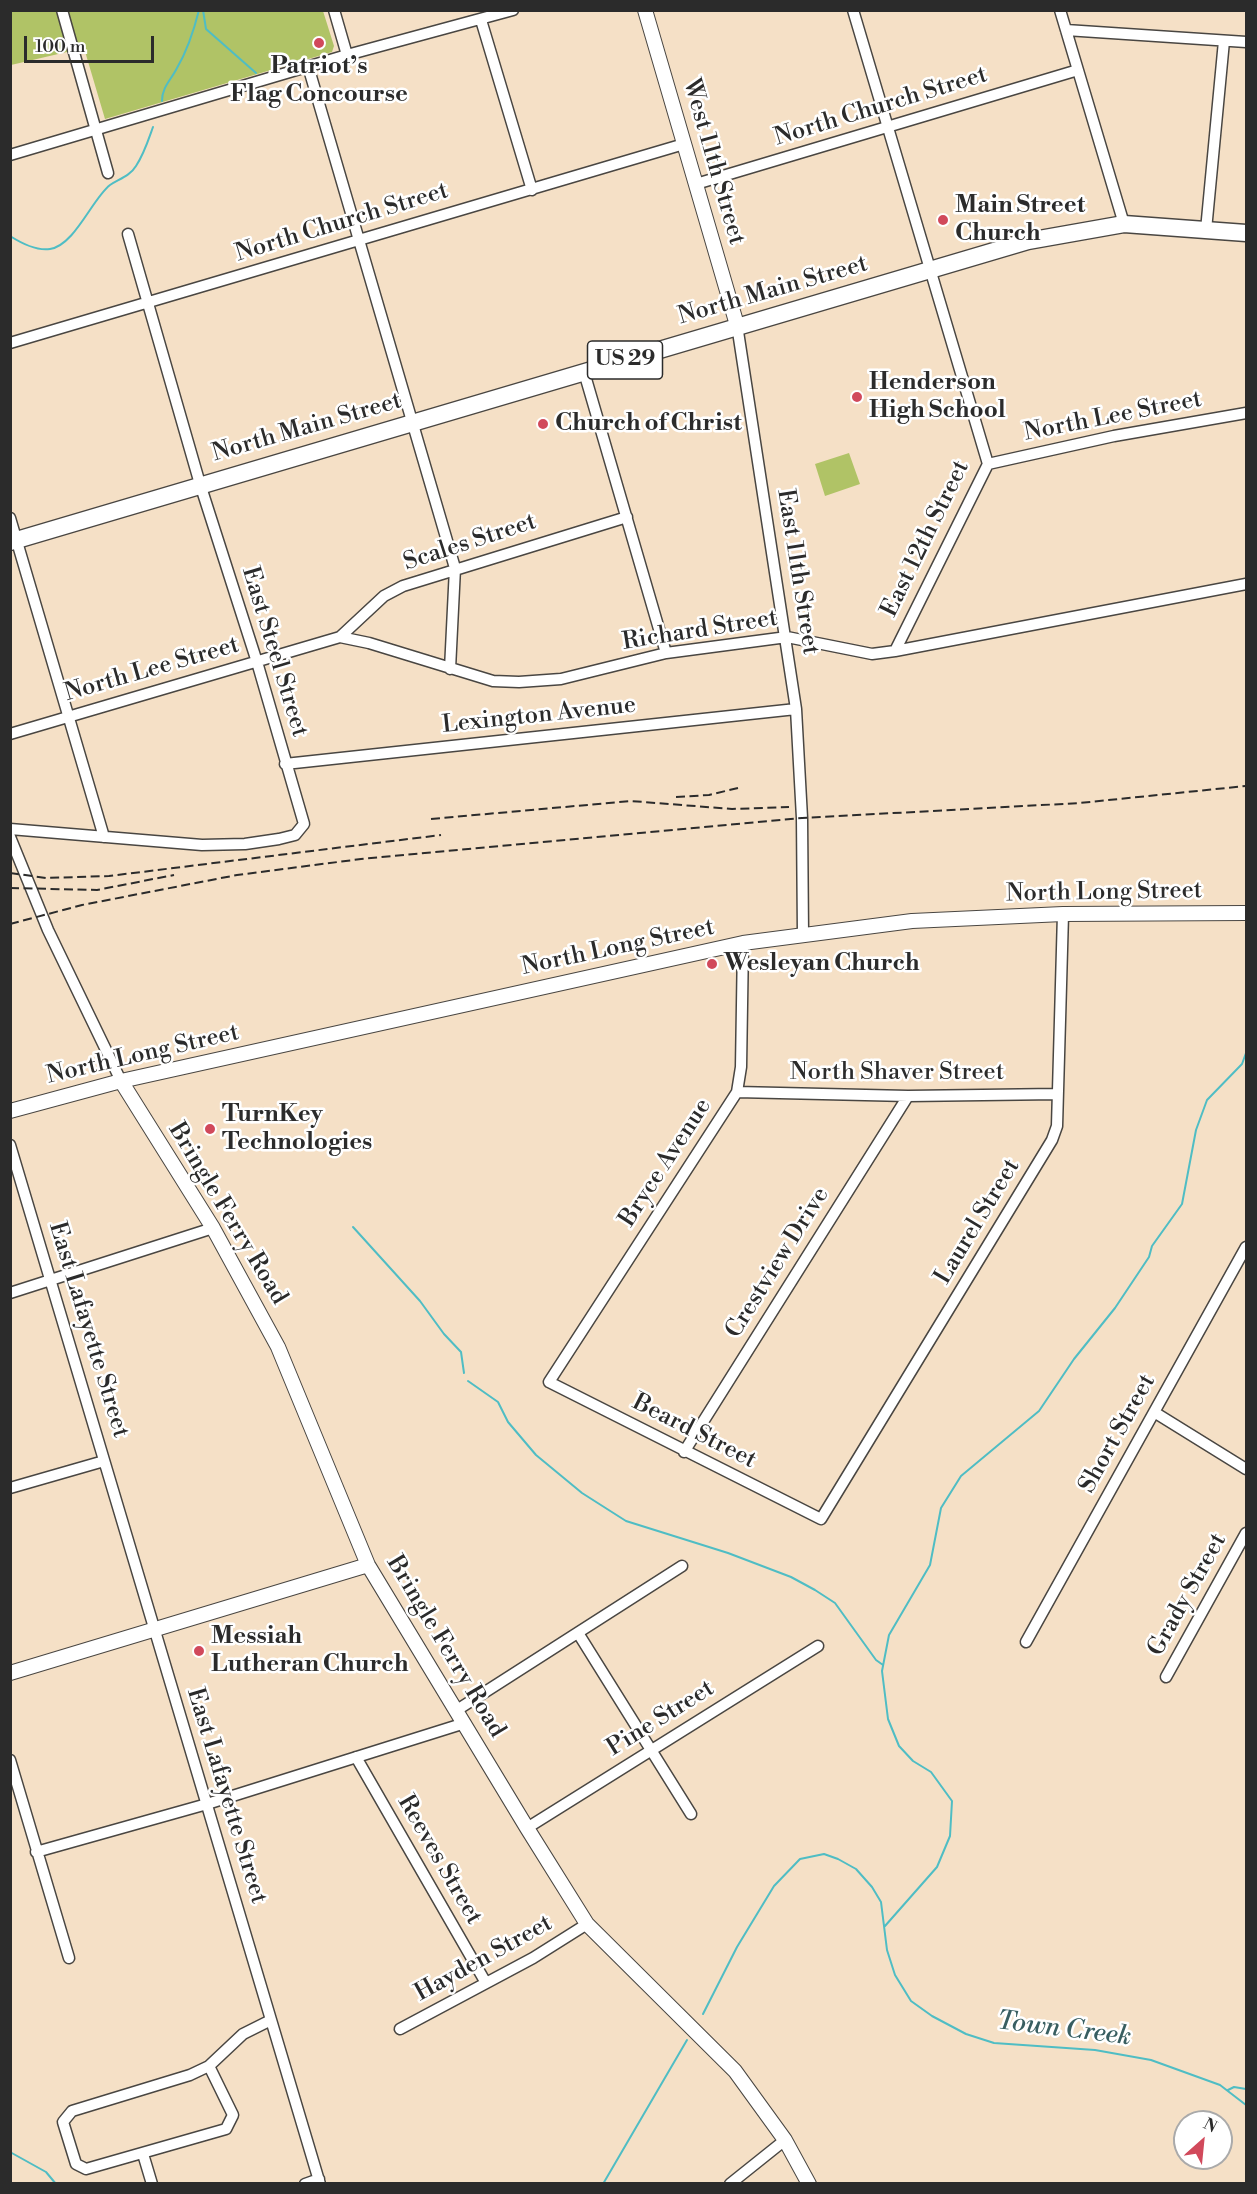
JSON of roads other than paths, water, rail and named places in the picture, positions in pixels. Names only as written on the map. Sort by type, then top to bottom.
[{"type":"main road","name":"North Main Street","points":[[14,541],[200,484],[1028,241],[1124,224],[1246,233]]},
{"type":"street","points":[[62,10],[108,173]]},
{"type":"street","points":[[334,10],[347,55]]},
{"type":"street","points":[[10,155],[308,66],[513,10]]},
{"type":"street","name":"West 11th Street","points":[[645,10],[736,326]]},
{"type":"street","name":"East 12th Street","points":[[853,10],[928,271],[988,464],[895,651]]},
{"type":"street","points":[[1060,10],[1124,224]]},
{"type":"street","points":[[481,20],[532,190]]},
{"type":"street","points":[[1066,30],[1246,42]]},
{"type":"street","points":[[1206,230],[1224,41]]},
{"type":"street","points":[[308,66],[456,568],[450,669]]},
{"type":"street","name":"North Church Street","points":[[696,184],[1078,70]]},
{"type":"street","name":"North Church Street","points":[[10,343],[149,304],[359,239],[684,144]]},
{"type":"street","name":"East Steel Street","points":[[104,837],[202,844],[245,844],[287,837],[300,831],[304,824],[257,662],[200,484],[128,234]]},
{"type":"street","name":"East 11th Street","points":[[736,326],[787,637],[796,709],[802,818],[803,935]]},
{"type":"street","points":[[584,372],[666,653]]},
{"type":"street","name":"North Lee Street","points":[[988,464],[1114,436],[1246,413]]},
{"type":"street","name":"Scales Street","points":[[340,637],[384,596],[403,585],[627,517]]},
{"type":"street","points":[[10,518],[14,541],[104,837],[10,829]]},
{"type":"street","name":"Richard Street","points":[[340,637],[369,643],[493,681],[545,681],[666,653],[787,637],[872,654],[895,651],[1246,584]]},
{"type":"street","name":"North Lee Street","points":[[10,734],[340,637]]},
{"type":"street","name":"Lexington Avenue","points":[[285,764],[796,709]]},
{"type":"street","points":[[10,837],[30,889],[121,1081]]},
{"type":"street","name":"North Long Street","points":[[10,1111],[121,1081],[744,943],[912,921],[1063,914],[1246,913]]},
{"type":"street","name":"Laurel Street","points":[[821,1519],[1052,1140],[1057,1126],[1063,914]]},
{"type":"street","name":"Bryce Avenue","points":[[549,1382],[737,1092],[741,1067],[744,943]]},
{"type":"street","name":"Bringle Ferry Road","points":[[121,1081],[213,1228],[278,1347],[368,1565],[527,1828],[587,1924],[658,1998],[735,2071],[785,2140],[810,2184]]},
{"type":"street","name":"North Shaver Street","points":[[737,1092],[908,1096],[1057,1094]]},
{"type":"street","name":"Crestview Drive","points":[[684,1452],[908,1096]]},
{"type":"street","name":"East Lafayette Street","points":[[10,1145],[320,2181]]},
{"type":"street","points":[[10,1293],[213,1228]]},
{"type":"street","name":"Short Street","points":[[1026,1642],[1246,1247]]},
{"type":"street","name":"Beard Street","points":[[549,1382],[821,1519]]},
{"type":"street","points":[[1154,1412],[1246,1469]]},
{"type":"street","points":[[10,1488],[104,1461]]},
{"type":"street","name":"Grady Street","points":[[1166,1677],[1246,1533]]},
{"type":"street","points":[[10,1672],[368,1565]]},
{"type":"street","points":[[457,1710],[682,1566]]},
{"type":"street","points":[[578,1633],[691,1814]]},
{"type":"street","name":"Pine Street","points":[[527,1828],[818,1646]]},
{"type":"street","points":[[36,1852],[207,1804],[465,1723]]},
{"type":"street","name":"Reeves Street","points":[[356,1757],[486,1983]]},
{"type":"street","points":[[10,1760],[69,1958]]},
{"type":"street","name":"Hayden Street","points":[[400,2029],[486,1983],[587,1924]]},
{"type":"street","points":[[209,2066],[233,2115],[226,2129],[86,2169],[76,2164],[63,2122],[72,2111],[190,2075],[209,2066],[243,2034],[272,2020]]},
{"type":"street","points":[[730,2184],[785,2140]]},
{"type":"street","points":[[143,2154],[152,2184]]},
{"type":"street","points":[[305,2184],[320,2181]]},
{"type":"waterway","points":[[162,101],[165,88],[187,47],[199,10]]},
{"type":"waterway","points":[[203,10],[206,29],[256,73]]},
{"type":"waterway","points":[[10,236],[35,248],[50,249],[59,246],[75,231],[103,192],[134,169],[144,152],[153,127]]},
{"type":"waterway","points":[[885,1926],[937,1867],[950,1836],[952,1801],[931,1772],[913,1761],[899,1746],[888,1719],[882,1671],[889,1635],[930,1565],[941,1508],[961,1476],[1039,1411],[1074,1359],[1115,1308],[1149,1257],[1152,1246],[1182,1204],[1196,1130],[1207,1100],[1242,1064],[1246,1053]]},
{"type":"waterway","points":[[353,1227],[420,1301],[444,1334],[461,1352],[464,1373]]},
{"type":"waterway","points":[[468,1381],[498,1402],[508,1422],[536,1455],[582,1493],[626,1521],[728,1553],[791,1577],[815,1590],[835,1603],[876,1660],[883,1665]]},
{"type":"waterway","name":"Town Creek","points":[[703,2014],[737,1947],[774,1886],[800,1859],[824,1854],[856,1869],[872,1887],[881,1902],[887,1950],[895,1975],[911,2001],[932,2016],[966,2034],[994,2043],[1095,2050],[1151,2060],[1220,2085],[1246,2105]]},
{"type":"waterway","name":"Town Creek","points":[[603,2184],[687,2040]]},
{"type":"waterway","name":"Town Creek","points":[[1228,2090],[1234,2087],[1246,2089]]},
{"type":"waterway","points":[[10,2152],[46,2172],[56,2184]]},
{"type":"railway","points":[[10,924],[82,905],[237,875],[361,859],[802,818],[1080,803],[1246,786]]},
{"type":"railway","points":[[676,797],[709,795],[738,788]]},
{"type":"railway","points":[[431,819],[631,801],[732,809],[789,807]]},
{"type":"railway","points":[[10,873],[46,878],[109,876],[441,835]]},
{"type":"railway","points":[[10,888],[97,890],[174,875]]},
{"type":"place","name":"Patriot’s Flag Concourse","points":[[319,43]]},
{"type":"place","name":"Main Street Church","points":[[943,220]]},
{"type":"place","name":"Henderson High School","points":[[857,397]]},
{"type":"place","name":"Church of Christ","points":[[543,424]]},
{"type":"place","name":"Wesleyan Church","points":[[712,964]]},
{"type":"place","name":"TurnKey Technologies","points":[[210,1129]]},
{"type":"place","name":"Messiah Lutheran Church","points":[[199,1651]]}]
